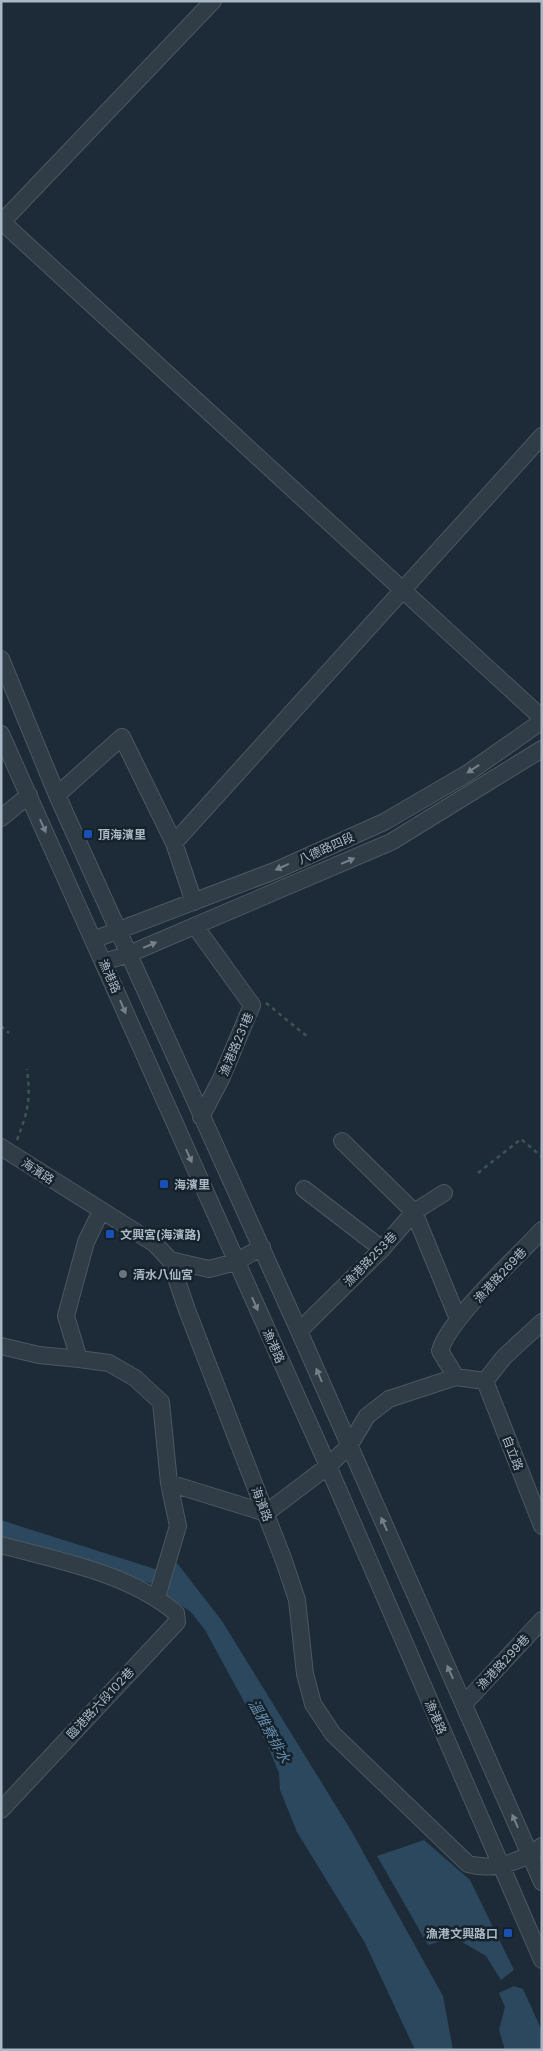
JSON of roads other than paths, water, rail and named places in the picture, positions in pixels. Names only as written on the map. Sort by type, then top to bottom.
[{"type":"street","points":[[212,1],[2,222],[403,588],[542,719]]},
{"type":"street","points":[[174,843],[542,436]]},
{"type":"street","name":"漁港路","points":[[1,659],[57,795],[201,1117],[262,1247],[464,1704],[536,1851],[542,1882]]},
{"type":"street","name":"八德路四段","points":[[93,940],[277,870],[384,822],[468,772],[542,719]]},
{"type":"street","name":"漁港路","points":[[1,734],[328,1466],[542,1960]]},
{"type":"street","points":[[57,795],[122,737],[174,843],[194,902]]},
{"type":"street","name":"八德路四段","points":[[104,962],[128,954],[391,842],[542,749]]},
{"type":"street","points":[[498,751],[512,768]]},
{"type":"street","points":[[1,818],[29,796]]},
{"type":"street","name":"漁港路231巷","points":[[194,926],[252,1005],[221,1079],[201,1117]]},
{"type":"street","points":[[342,1141],[414,1212],[458,1319]]},
{"type":"street","name":"海濱路","points":[[7,1151],[155,1244],[170,1260],[187,1310],[266,1513],[297,1600],[305,1674],[313,1704],[333,1734],[468,1864],[482,1868],[500,1866],[536,1851]]},
{"type":"street","points":[[304,1189],[382,1249]]},
{"type":"street","name":"漁港路253巷","points":[[299,1331],[382,1249],[414,1212],[444,1193]]},
{"type":"street","points":[[80,1359],[66,1316],[86,1242],[101,1211]]},
{"type":"street","name":"漁港路269巷","points":[[456,1376],[440,1351],[443,1340],[458,1319],[542,1230]]},
{"type":"street","points":[[170,1260],[209,1269],[236,1262],[262,1247]]},
{"type":"street","points":[[169,1483],[266,1513],[328,1466],[349,1446],[367,1416],[389,1399],[456,1376],[485,1381],[504,1358],[537,1326],[542,1344]]},
{"type":"street","points":[[1,1346],[39,1355],[109,1363],[135,1378],[161,1402],[169,1483],[178,1526],[170,1561],[157,1597]]},
{"type":"street","name":"自立路","points":[[485,1381],[542,1526]]},
{"type":"street","name":"臨港路六段102巷","points":[[1,1545],[69,1563],[114,1578],[157,1597],[176,1613],[177,1622],[1,1810]]},
{"type":"street","name":"漁港路299巷","points":[[464,1704],[542,1620]]},
{"type":"water","points":[[177,1563],[222,1621],[352,1832],[443,1996],[453,2050],[415,2050],[365,1943],[297,1832],[280,1790],[279,1773],[266,1742],[205,1630],[191,1612],[166,1595],[174,1564]]},
{"type":"water","points":[[424,1840],[470,1880],[514,1970],[501,1980],[486,1956],[462,1942],[443,1935],[438,1942],[428,1945],[377,1856]]},
{"type":"water","points":[[514,1986],[523,1989],[542,2031],[542,2050],[505,2050],[499,2030],[505,2007],[499,1993]]},
{"type":"waterway","name":"溫雅寮排水","points":[[1,1528],[174,1583]]},
{"type":"place","name":"頂海濱里","points":[[88,834]]},
{"type":"place","name":"海濱里","points":[[164,1184]]},
{"type":"place","name":"文興宮(海濱路)","points":[[110,1234]]},
{"type":"place","name":"清水八仙宮","points":[[123,1274]]},
{"type":"place","name":"漁港文興路口","points":[[508,1933]]}]
